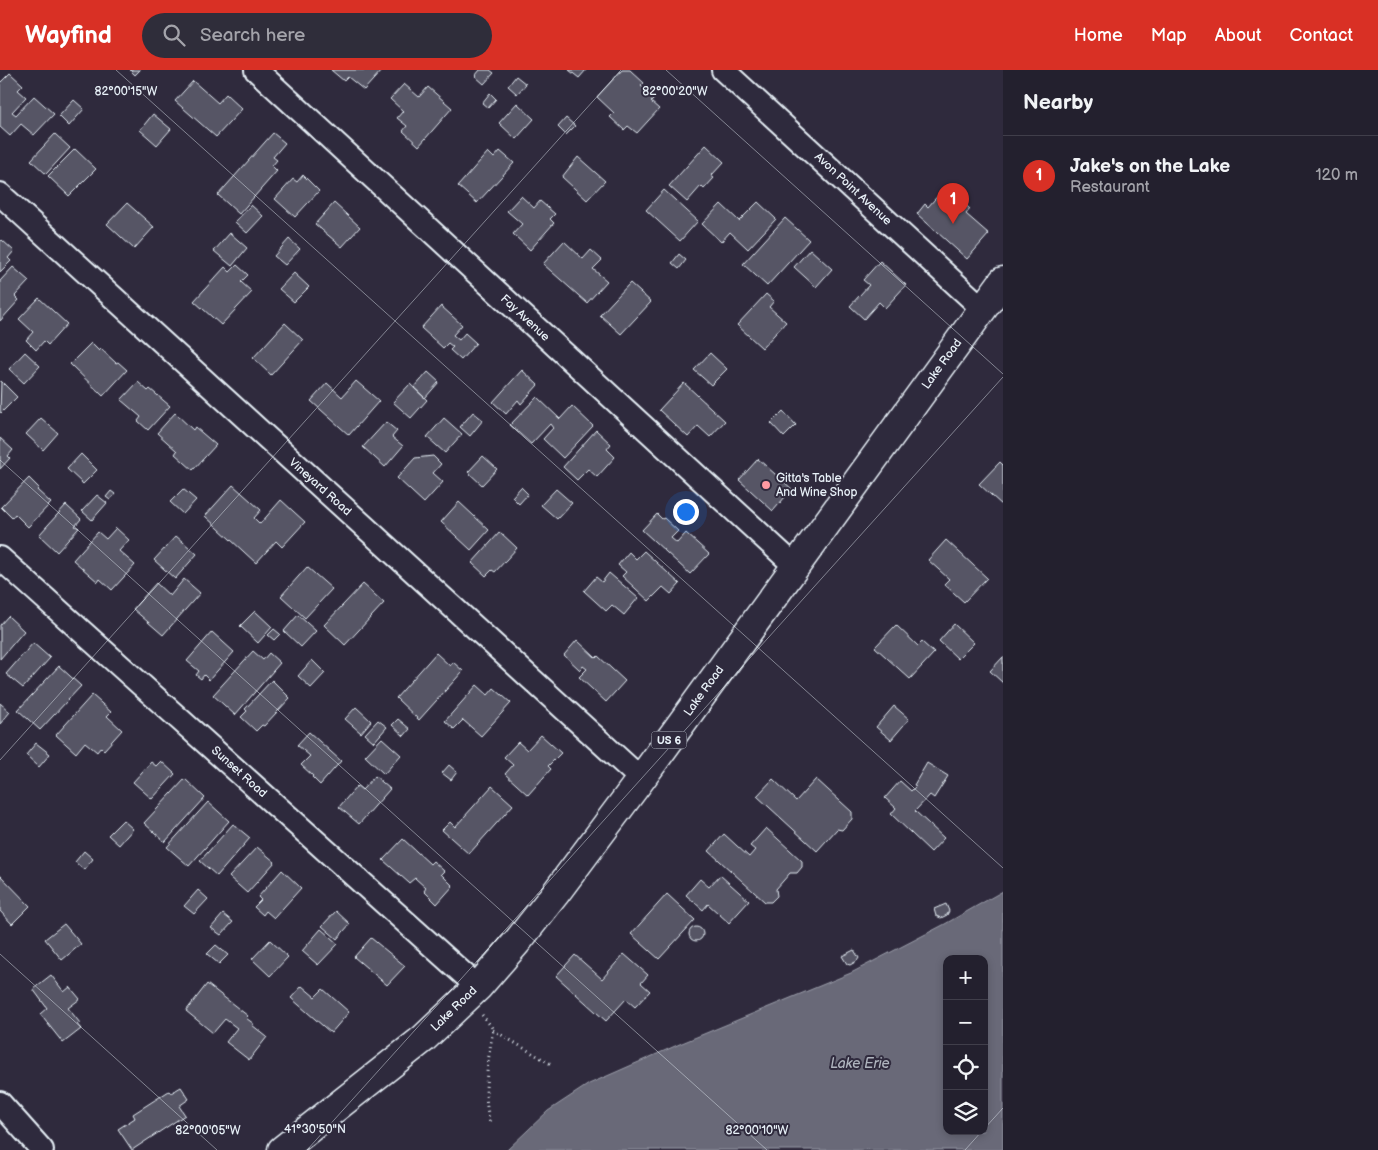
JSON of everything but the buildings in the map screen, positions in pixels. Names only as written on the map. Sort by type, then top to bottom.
[{"type":"main road","name":"Lake Road","points":[[282,1150],[423,1039],[472,992],[517,942],[641,779],[1003,281]]},
{"type":"street","name":"Fay Avenue","points":[[256,70],[795,566]]},
{"type":"street","name":"Avon Point Avenue","points":[[723,70],[983,309]]},
{"type":"street","name":"Vineyard Road","points":[[0,194],[641,779]]},
{"type":"street","name":"Sunset Road","points":[[0,558],[472,992]]},
{"type":"street","points":[[0,1103],[42,1150]]},
{"type":"path","points":[[472,992],[493,1030],[552,1064]]},
{"type":"path","points":[[490,1123],[486,1108],[486,1079],[493,1030]]},
{"type":"water","name":"Lake Erie","points":[[1003,891],[1003,1150],[507,1150],[548,1111],[589,1084],[851,973],[945,924]]},
{"type":"place","name":"Jake's on the Lake","points":[[953,224]]},
{"type":"place","name":"Gitta's Table And Wine Shop","points":[[766,485]]}]
